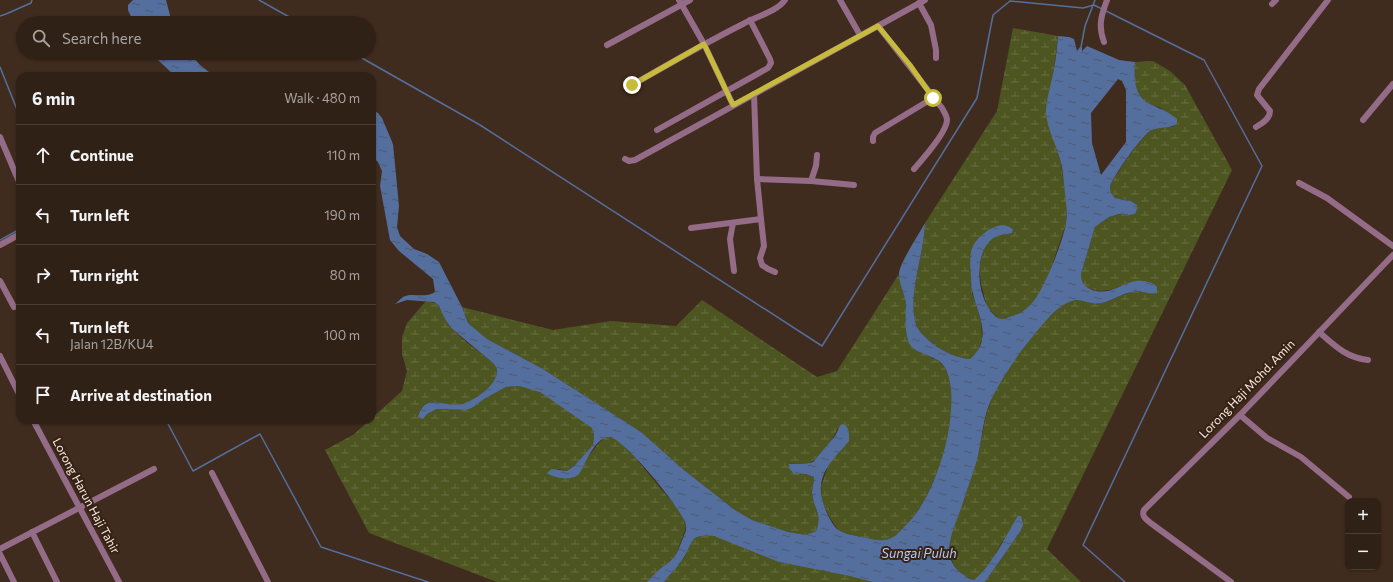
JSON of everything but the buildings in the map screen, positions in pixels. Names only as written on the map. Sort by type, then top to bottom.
[{"type":"street","points":[[607,45],[680,2],[690,0]]},
{"type":"street","points":[[632,85],[704,44],[781,6],[785,0]]},
{"type":"street","points":[[840,0],[860,35]]},
{"type":"street","points":[[1104,42],[1100,32],[1101,16],[1106,0]]},
{"type":"street","points":[[1256,127],[1270,115],[1270,111],[1257,95],[1259,88],[1328,0]]},
{"type":"street","points":[[680,2],[704,44],[733,105]]},
{"type":"street","points":[[626,159],[629,161],[635,160],[922,2],[931,25],[936,58]]},
{"type":"street","points":[[657,130],[726,90],[768,68],[771,63],[770,58],[750,20]]},
{"type":"street","points":[[878,26],[910,65],[933,98],[942,108],[947,119],[946,125],[930,152],[914,169]]},
{"type":"street","points":[[1363,120],[1393,84]]},
{"type":"street","points":[[754,94],[757,179],[764,246],[760,258],[762,265],[775,272]]},
{"type":"street","points":[[873,141],[875,133],[933,98]]},
{"type":"street","points":[[0,137],[16,175]]},
{"type":"street","points":[[811,181],[816,166],[817,155]]},
{"type":"street","points":[[757,179],[811,181],[854,185]]},
{"type":"street","points":[[1299,183],[1334,203],[1393,246]]},
{"type":"street","points":[[691,228],[761,219]]},
{"type":"street","points":[[733,223],[730,239],[734,271]]},
{"type":"street","points":[[1,242],[16,236]]},
{"type":"street","name":"Lorong Haji Mohd. Amin","points":[[1224,580],[1144,517],[1144,510],[1240,415],[1393,255]]},
{"type":"street","points":[[0,281],[14,307]]},
{"type":"street","points":[[1319,332],[1337,348],[1352,357],[1368,360]]},
{"type":"street","points":[[0,356],[16,388]]},
{"type":"street","points":[[1240,415],[1267,438],[1301,457],[1350,497]]},
{"type":"street","name":"Lorong Harun Haji Tahir","points":[[35,424],[119,582]]},
{"type":"street","points":[[0,549],[154,469]]},
{"type":"street","points":[[212,473],[268,582]]},
{"type":"street","points":[[32,532],[57,582]]},
{"type":"street","points":[[0,554],[14,582]]},
{"type":"street","points":[[1224,580],[1231,582]]},
{"type":"green space","points":[[1013,28],[1058,36],[1046,112],[1061,163],[1067,205],[1066,224],[1050,271],[1039,296],[1027,308],[1016,315],[1004,319],[999,319],[987,307],[981,284],[979,266],[985,245],[998,235],[1012,233],[1013,229],[1011,227],[986,232],[972,293],[981,321],[982,339],[977,353],[970,359],[946,352],[933,344],[922,334],[916,324],[914,315],[914,291],[925,223],[997,111]]},
{"type":"green space","points":[[1153,61],[1170,71],[1185,85],[1232,170],[1047,549],[1081,582],[985,582],[1020,532],[1002,542],[993,559],[981,575],[974,580],[961,573],[951,558],[949,547],[952,530],[961,509],[977,457],[988,408],[996,390],[1014,360],[1051,315],[1072,300],[1102,303],[1136,291],[1155,294],[1126,284],[1114,289],[1097,291],[1081,282],[1081,274],[1095,227],[1109,217],[1119,214],[1129,215],[1137,209],[1137,205],[1131,201],[1115,198],[1112,194],[1110,187],[1116,175],[1134,149],[1150,131],[1174,126],[1161,108],[1150,105],[1140,96],[1137,91],[1135,80],[1135,62]]},
{"type":"green space","points":[[899,274],[906,302],[906,326],[920,352],[939,361],[944,366],[950,378],[952,406],[948,439],[938,472],[924,502],[907,525],[893,538],[881,541],[839,531],[830,518],[822,501],[821,486],[829,463],[843,448],[838,428],[829,444],[815,460],[805,464],[789,464],[799,474],[806,474],[814,477],[812,493],[818,516],[818,525],[816,531],[806,535],[788,532],[752,520],[735,510],[684,470],[641,432],[543,369],[487,339],[468,323],[462,307],[553,330],[611,321],[676,326],[702,300],[817,377],[837,371]]},
{"type":"green space","points":[[426,301],[437,304],[452,329],[493,363],[497,372],[496,377],[489,387],[467,403],[462,405],[453,405],[431,402],[422,406],[418,415],[427,414],[437,409],[466,410],[472,408],[484,399],[506,387],[519,386],[540,391],[593,428],[594,434],[593,445],[574,466],[567,471],[558,469],[548,474],[557,477],[572,478],[583,467],[587,458],[604,438],[610,437],[617,439],[633,455],[681,513],[686,527],[677,552],[673,558],[647,582],[497,582],[369,533],[325,450],[353,435],[365,424],[376,424],[376,414],[402,391],[407,371],[402,354],[402,337],[407,323]]},
{"type":"green space","points":[[704,535],[714,536],[872,582],[664,582],[684,558],[692,540]]},
{"type":"water","points":[[133,0],[166,0],[170,16],[131,16],[128,10],[128,5]]},
{"type":"water","name":"Sungai Puluh","points":[[1058,36],[1074,39],[1077,51],[1080,47],[1082,47],[1082,51],[1087,46],[1119,60],[1135,62],[1135,81],[1138,93],[1146,102],[1177,119],[1177,123],[1174,125],[1153,130],[1146,134],[1121,166],[1112,182],[1110,190],[1115,198],[1131,201],[1137,205],[1137,209],[1135,214],[1119,214],[1109,217],[1095,227],[1081,274],[1084,285],[1096,291],[1108,291],[1136,281],[1141,281],[1154,284],[1157,287],[1157,293],[1129,293],[1102,303],[1076,300],[1066,303],[1053,313],[1038,330],[1019,354],[1002,380],[989,405],[977,460],[954,529],[949,550],[953,565],[965,576],[974,580],[987,566],[998,550],[1018,516],[1021,516],[1023,525],[1020,532],[985,582],[872,582],[850,576],[779,562],[714,536],[701,536],[694,539],[682,560],[664,582],[647,582],[675,555],[679,548],[686,526],[676,506],[653,477],[628,450],[617,441],[610,437],[606,437],[599,441],[593,448],[581,472],[575,477],[563,478],[555,477],[547,473],[552,469],[567,471],[574,466],[593,445],[594,434],[592,428],[540,392],[519,386],[506,387],[484,399],[472,408],[466,410],[437,409],[427,414],[423,419],[418,417],[422,407],[428,403],[437,402],[458,405],[473,400],[484,392],[493,382],[497,370],[493,363],[451,328],[439,306],[434,302],[407,300],[395,304],[403,297],[410,295],[427,295],[435,292],[433,279],[399,251],[390,240],[380,186],[382,171],[376,160],[376,112],[382,118],[393,144],[399,206],[397,227],[400,236],[414,249],[427,254],[439,262],[462,307],[468,323],[487,339],[543,369],[641,432],[684,470],[735,510],[752,520],[788,532],[806,535],[816,531],[818,525],[818,515],[812,493],[814,477],[806,474],[794,474],[789,468],[789,464],[805,464],[813,462],[835,436],[841,424],[844,425],[848,430],[849,441],[832,461],[822,479],[821,491],[823,504],[826,511],[836,528],[843,532],[877,540],[887,540],[898,534],[917,512],[933,483],[941,462],[949,430],[951,404],[949,378],[945,368],[936,359],[919,352],[911,346],[907,338],[906,304],[899,278],[900,269],[925,223],[914,291],[914,315],[916,324],[922,334],[933,344],[942,350],[960,357],[970,359],[979,348],[982,339],[983,334],[981,322],[971,287],[970,261],[974,244],[990,229],[1004,225],[1013,229],[1012,233],[994,237],[986,246],[982,256],[980,279],[985,302],[999,319],[1002,319],[1024,311],[1034,301],[1056,256],[1067,218],[1062,166],[1046,114],[1056,57]],"holes":[[[1118,79],[1122,81],[1126,90],[1126,142],[1101,175],[1092,143],[1091,113]]]},
{"type":"water","points":[[158,60],[195,60],[209,72],[171,72]]},
{"type":"waterway","points":[[0,16],[31,3],[32,0]]},
{"type":"waterway","points":[[259,0],[288,16]]},
{"type":"waterway","points":[[1081,47],[1085,26],[1095,0]]},
{"type":"waterway","points":[[365,60],[480,125],[822,346],[977,98],[993,15],[1010,1],[1083,8],[1094,5],[1102,9]]},
{"type":"waterway","points":[[1106,11],[1204,60],[1262,166],[1083,545],[1125,582]]},
{"type":"waterway","points":[[0,67],[16,107]]},
{"type":"waterway","points":[[0,240],[16,231]]},
{"type":"waterway","points":[[168,424],[193,471],[260,434],[321,547],[428,582]]},
{"type":"route","points":[[632,85],[704,44],[733,105],[878,26],[910,65],[933,98]]}]
